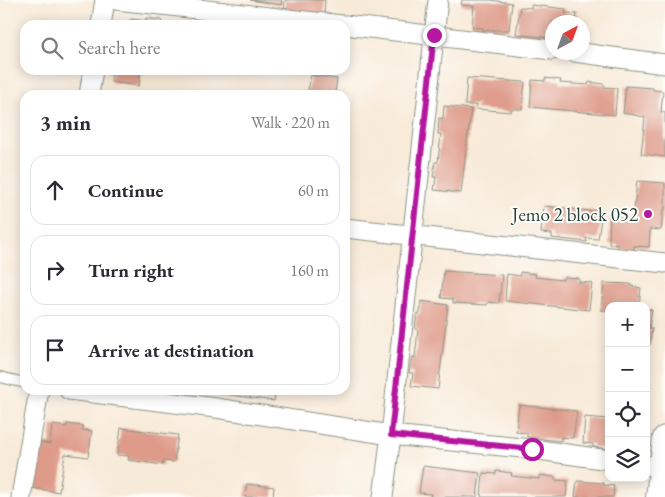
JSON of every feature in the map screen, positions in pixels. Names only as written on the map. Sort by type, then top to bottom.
[{"type":"street","points":[[102,20],[105,0]]},
{"type":"street","points":[[116,0],[298,20]]},
{"type":"street","points":[[383,497],[438,0]]},
{"type":"street","points":[[350,26],[545,49]]},
{"type":"street","points":[[590,54],[665,64]]},
{"type":"street","points":[[90,90],[92,75]]},
{"type":"street","points":[[350,229],[665,263]]},
{"type":"street","points":[[21,497],[38,395]]},
{"type":"street","points":[[110,395],[216,408],[391,435],[532,449],[605,459]]},
{"type":"street","points":[[658,497],[654,467],[665,438]]},
{"type":"lane","points":[[0,377],[20,382]]},
{"type":"building","points":[[250,0],[282,0],[281,5]]},
{"type":"building","points":[[285,0],[325,0],[324,14],[284,11]]},
{"type":"building","points":[[462,0],[490,0],[512,3],[509,30],[483,30],[483,28],[472,27],[474,6],[461,5]]},
{"type":"building","points":[[531,5],[566,9],[565,13],[577,15],[545,15],[545,37],[516,34],[520,7],[531,8]]},
{"type":"building","points":[[146,18],[162,20],[146,20]]},
{"type":"building","points":[[112,75],[140,75],[139,86],[111,82]]},
{"type":"building","points":[[311,75],[337,79],[335,90],[308,90]]},
{"type":"building","points":[[467,78],[525,82],[522,109],[511,109],[511,112],[476,109],[477,105],[465,105]]},
{"type":"building","points":[[545,78],[561,80],[560,83],[588,85],[589,82],[604,84],[604,87],[617,88],[615,115],[530,107],[532,80],[545,81]]},
{"type":"building","points":[[626,86],[653,88],[653,90],[663,91],[661,112],[665,112],[665,157],[641,154],[645,117],[623,113]]},
{"type":"building","points":[[444,106],[471,109],[461,193],[434,190],[436,177],[433,177],[435,162],[438,162],[441,134],[438,134],[439,118],[443,119]]},
{"type":"building","name":"Jemo 2 block 052","points":[[637,181],[665,183],[665,210],[663,210],[661,230],[650,229],[649,247],[634,246],[634,250],[618,248],[618,245],[609,244],[610,218],[633,219]]},
{"type":"building","points":[[544,206],[602,212],[598,239],[586,238],[587,242],[552,238],[552,234],[541,233]]},
{"type":"building","points":[[444,271],[502,275],[499,303],[488,302],[487,305],[453,303],[453,299],[441,298]]},
{"type":"building","points":[[520,272],[536,274],[535,277],[563,280],[564,277],[579,278],[579,282],[592,283],[589,310],[505,301],[507,274],[520,276]]},
{"type":"building","points":[[604,283],[631,284],[631,286],[641,288],[639,302],[605,302],[605,310],[601,310]]},
{"type":"building","points":[[421,301],[448,305],[438,389],[411,386],[413,373],[409,373],[412,357],[415,358],[418,330],[415,329],[417,314],[420,314]]},
{"type":"building","points":[[650,328],[652,328],[650,345]]},
{"type":"building","points":[[231,395],[275,395],[274,401]]},
{"type":"building","points":[[519,405],[577,411],[573,438],[561,437],[561,441],[527,437],[527,433],[516,432]]},
{"type":"building","points":[[585,417],[605,419],[605,449],[583,443]]},
{"type":"building","points":[[67,424],[83,426],[82,430],[92,431],[88,457],[65,454],[59,492],[32,488],[39,442],[50,444],[52,425],[67,427]]},
{"type":"building","points":[[121,428],[178,435],[174,462],[163,461],[163,465],[128,460],[129,456],[117,455]]},
{"type":"building","points":[[423,466],[480,473],[477,497],[430,497],[431,494],[419,493]]},
{"type":"building","points":[[496,471],[512,473],[511,476],[539,479],[539,475],[555,477],[555,480],[568,481],[566,497],[481,497],[483,473],[496,474]]},
{"type":"building","points":[[577,481],[604,483],[603,485],[614,486],[613,497],[575,497]]},
{"type":"building","points":[[247,484],[274,487],[273,497],[245,497]]},
{"type":"place","name":"Jemo 2 block 052","points":[[648,214]]},
{"type":"route","points":[[434,35],[391,435],[532,449]]}]
